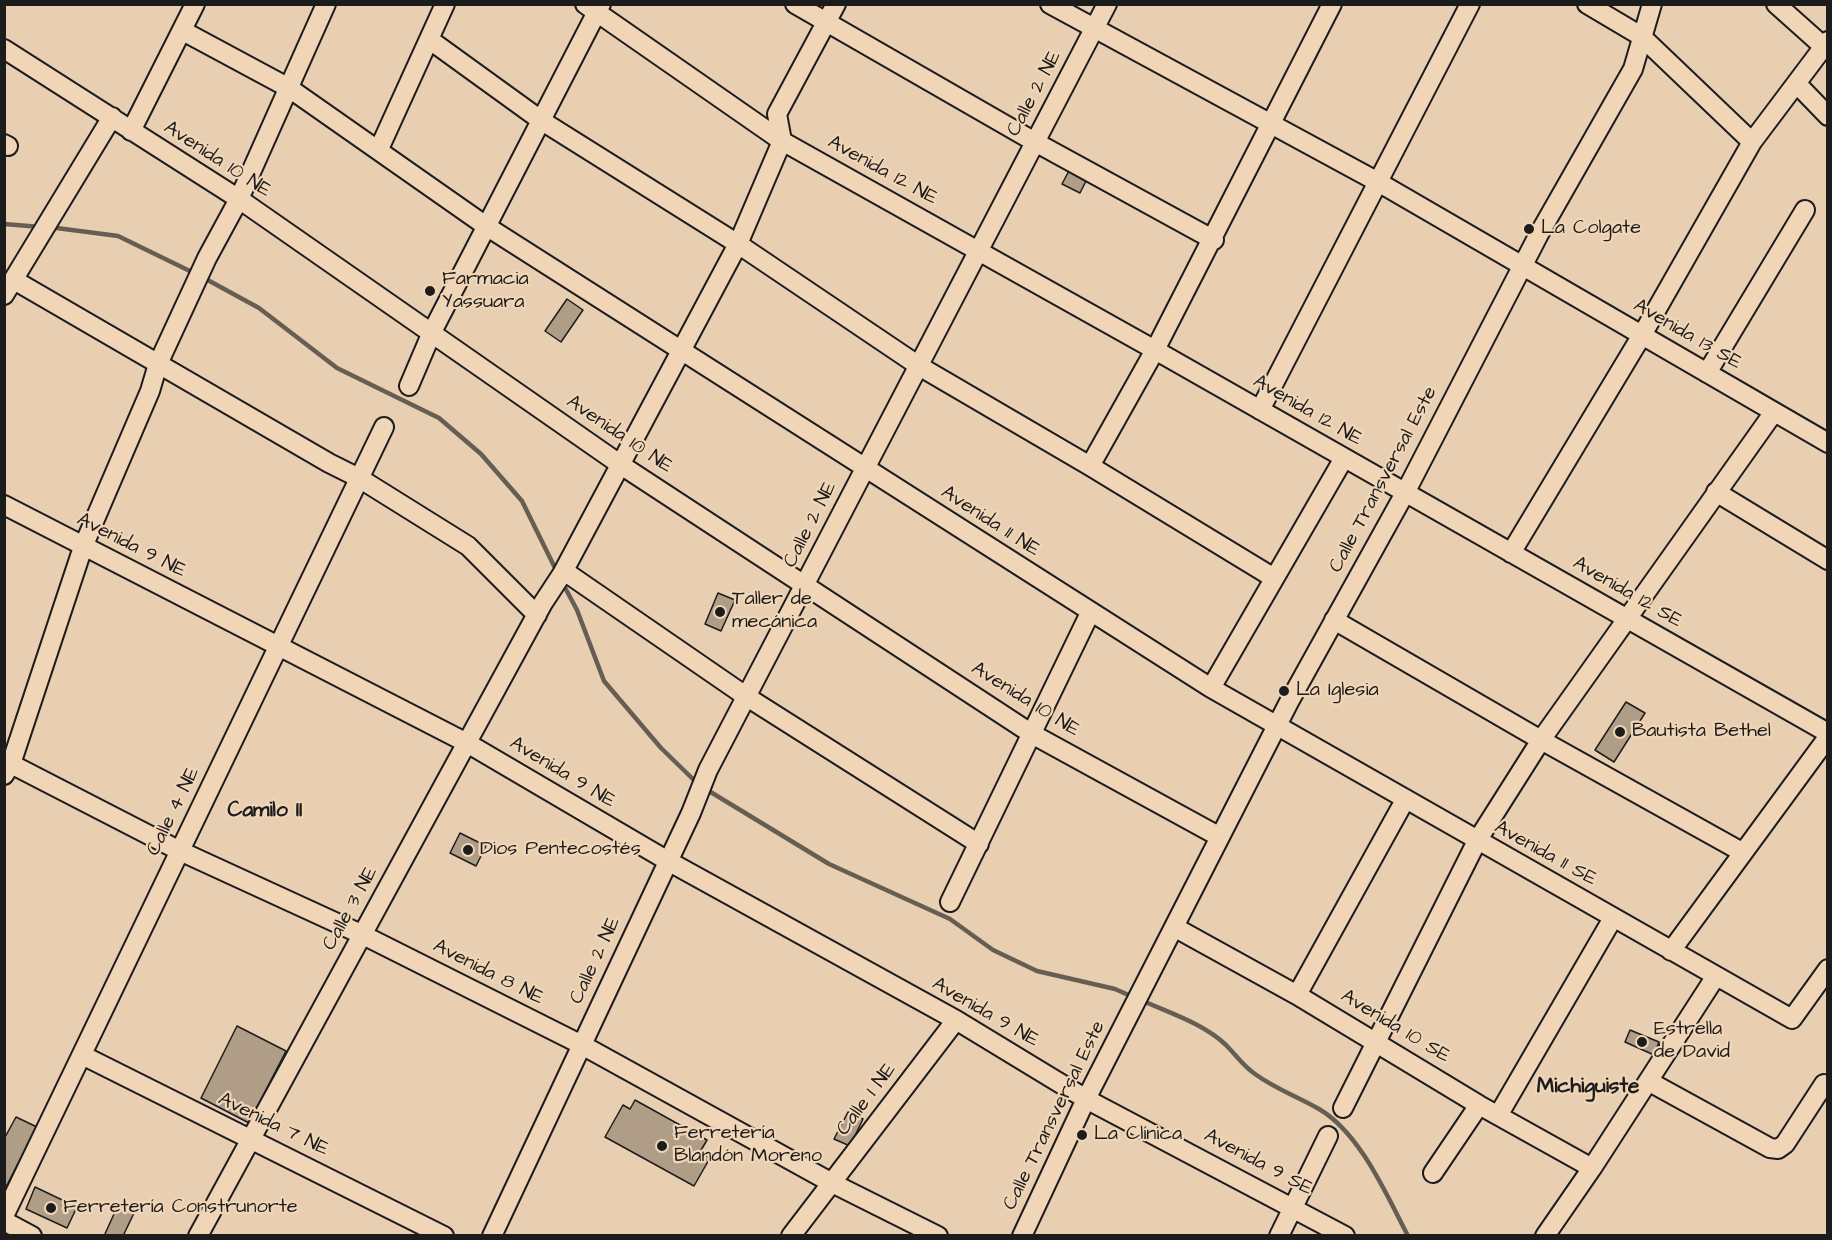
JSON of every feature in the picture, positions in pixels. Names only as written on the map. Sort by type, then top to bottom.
[{"type":"street","points":[[131,131],[195,4]]},
{"type":"street","points":[[8,770],[83,547],[150,391],[158,364],[207,258],[239,200],[326,4]]},
{"type":"street","points":[[379,149],[445,4]]},
{"type":"street","points":[[795,4],[1035,142],[1214,240]]},
{"type":"street","points":[[782,141],[777,114],[836,4]]},
{"type":"street","name":"Avenida 13 SE","points":[[1050,4],[1094,30],[1378,182],[1774,412],[1824,434]]},
{"type":"street","name":"Calle 2 NE","points":[[492,1236],[691,813],[708,770],[1107,4]]},
{"type":"street","points":[[1260,410],[1470,4]]},
{"type":"street","points":[[1587,4],[1641,36],[1752,142]]},
{"type":"street","name":"Calle Transversal Este","points":[[1022,1236],[1086,1099],[1276,727],[1405,493],[1539,234],[1633,69],[1652,4]]},
{"type":"street","points":[[1511,553],[1642,335],[1752,142],[1825,43],[1776,4]]},
{"type":"street","points":[[1090,466],[1214,240],[1327,6]]},
{"type":"street","points":[[409,386],[432,332],[542,121],[594,7]]},
{"type":"street","name":"Avenida 12 NE","points":[[594,7],[782,141],[1405,493]]},
{"type":"street","points":[[183,31],[289,88],[486,226],[682,350]]},
{"type":"street","points":[[430,40],[542,121],[738,244],[919,366],[1090,466],[1274,578]]},
{"type":"street","name":"Avenida 10 NE","points":[[4,49],[239,200],[621,465],[1032,734],[1220,837]]},
{"type":"street","points":[[1797,84],[1827,116]]},
{"type":"street","points":[[112,117],[58,203],[39,241],[9,287],[158,364],[359,478],[468,546],[540,609]]},
{"type":"street","name":"Calle 3 NE","points":[[198,1236],[621,465],[738,244],[782,141]]},
{"type":"street","points":[[1707,373],[1806,210]]},
{"type":"street","name":"Avenida 11 NE","points":[[682,350],[1089,613],[1276,727]]},
{"type":"street","points":[[1343,1108],[1378,1043],[1478,841],[1541,740],[1774,412]]},
{"type":"street","name":"Calle 4 NE","points":[[4,1216],[384,427]]},
{"type":"street","points":[[1211,688],[1344,458]]},
{"type":"street","points":[[1716,492],[1827,560]]},
{"type":"street","name":"Avenida 12 SE","points":[[1405,493],[1827,735]]},
{"type":"street","name":"Avenida 9 NE","points":[[4,505],[278,648],[467,743],[668,861],[956,1020],[1086,1099]]},
{"type":"street","points":[[563,572],[747,697],[979,844]]},
{"type":"street","points":[[950,903],[1089,613]]},
{"type":"street","points":[[1334,620],[1541,740],[1742,852]]},
{"type":"street","name":"Avenida 11 SE","points":[[1276,727],[1792,1019],[1827,969]]},
{"type":"street","points":[[1671,951],[1827,735]]},
{"type":"street","name":"Avenida 8 NE","points":[[8,770],[363,935],[582,1045],[832,1183],[938,1236]]},
{"type":"street","points":[[1297,994],[1405,800]]},
{"type":"street","points":[[1498,1114],[1613,918]]},
{"type":"street","name":"Avenida 10 SE","points":[[1174,927],[1297,994],[1479,1105],[1592,1168]]},
{"type":"street","points":[[1545,1236],[1592,1168],[1716,976]]},
{"type":"street","name":"Calle 1 NE","points":[[791,1236],[956,1020]]},
{"type":"street","name":"Avenida 7 NE","points":[[82,1055],[444,1236]]},
{"type":"street","points":[[1648,1081],[1770,1148],[1778,1149],[1785,1144],[1824,1084]]},
{"type":"street","name":"Avenida 9 SE","points":[[1086,1099],[1345,1236]]},
{"type":"street","points":[[1433,1173],[1479,1105]]},
{"type":"street","points":[[1279,1236],[1328,1136]]},
{"type":"street","points":[[4,1221],[32,1236]]},
{"type":"building","points":[[1072,165],[1090,173],[1080,193],[1062,184]]},
{"type":"building","points":[[567,299],[583,310],[561,342],[545,331]]},
{"type":"building","name":"Taller de mecánica","points":[[718,593],[735,600],[721,631],[705,624]]},
{"type":"building","name":"Bautista Bethel","points":[[1626,702],[1645,713],[1614,762],[1595,750]]},
{"type":"building","name":"Dios Pentecostés","points":[[460,833],[486,846],[476,866],[450,853]]},
{"type":"building","points":[[237,1026],[286,1051],[249,1123],[201,1098]]},
{"type":"building","name":"Estrella de David","points":[[1630,1030],[1659,1042],[1654,1055],[1625,1042]]},
{"type":"building","name":"Ferretería Blandón Moreno","points":[[635,1100],[707,1140],[700,1152],[710,1158],[694,1186],[605,1137],[623,1105],[630,1109]]},
{"type":"building","points":[[848,1112],[863,1119],[850,1146],[834,1139]]},
{"type":"building","points":[[16,1117],[37,1127],[7,1185],[4,1185],[4,1139]]},
{"type":"building","name":"Ferretería Construnorte","points":[[35,1187],[77,1207],[67,1228],[26,1209]]},
{"type":"building","points":[[119,1203],[135,1211],[123,1236],[104,1236]]},
{"type":"waterway","points":[[4,224],[41,227]]},
{"type":"waterway","points":[[49,227],[118,236],[196,274]]},
{"type":"waterway","points":[[204,278],[259,308],[337,368],[439,418],[481,454],[522,501],[557,572]]},
{"type":"waterway","points":[[562,582],[577,610],[604,681],[661,748],[697,783]]},
{"type":"waterway","points":[[704,788],[829,864],[950,919],[993,950],[1037,971],[1115,989],[1133,997]]},
{"type":"waterway","points":[[1141,1000],[1185,1019],[1217,1037],[1255,1074],[1319,1109],[1334,1120],[1347,1133],[1371,1166],[1408,1236]]},
{"type":"place","name":"La Colgate","points":[[1529,229]]},
{"type":"place","name":"Farmacia Yassuara","points":[[430,291]]},
{"type":"place","name":"Taller de mecánica","points":[[720,612]]},
{"type":"place","name":"La Iglesia","points":[[1284,691]]},
{"type":"place","name":"Bautista Bethel","points":[[1620,732]]},
{"type":"place","name":"Dios Pentecostés","points":[[468,850]]},
{"type":"place","name":"Estrella de David","points":[[1642,1042]]},
{"type":"place","name":"La Clínica","points":[[1082,1135]]},
{"type":"place","name":"Ferretería Blandón Moreno","points":[[662,1146]]},
{"type":"place","name":"Ferretería Construnorte","points":[[51,1208]]},
{"type":"district","name":"Camilo II","points":[[265,812]]},
{"type":"district","name":"Michiguiste","points":[[1588,1088]]}]
